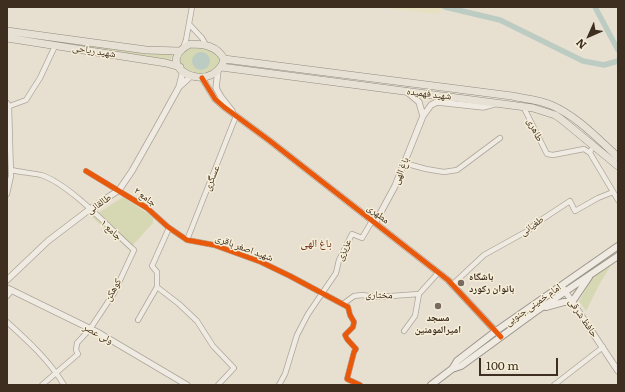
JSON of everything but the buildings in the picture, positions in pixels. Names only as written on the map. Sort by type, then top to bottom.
[{"type":"main road","name":"شهید ریاحی","points":[[7,31],[146,50],[181,50]]},
{"type":"main road","name":"شهید ریاحی","points":[[7,38],[166,62],[181,69]]},
{"type":"main road","points":[[190,44],[206,45],[221,54],[224,59],[220,69],[211,75],[202,78],[191,76],[181,69],[176,60],[181,50],[190,44]]},
{"type":"main road","name":"شهید فهمیده","points":[[224,59],[534,100],[550,104],[564,112],[618,157]]},
{"type":"main road","name":"شهید فهمیده","points":[[220,69],[533,108],[555,115],[574,128],[618,166]]},
{"type":"main road","name":"امام خمینی جنوبی","points":[[452,369],[457,361],[496,331],[618,246]]},
{"type":"main road","name":"امام خمینی جنوبی","points":[[431,385],[452,369],[461,366],[535,312],[618,256]]},
{"type":"main road","points":[[535,312],[553,305],[572,302],[593,273]]},
{"type":"street","points":[[181,50],[189,24],[192,7]]},
{"type":"street","points":[[189,24],[202,38],[206,45]]},
{"type":"street","points":[[7,194],[11,170],[8,105],[26,100],[40,78],[55,46]]},
{"type":"street","points":[[179,87],[181,69]]},
{"type":"street","points":[[220,69],[216,88],[236,116]]},
{"type":"street","points":[[179,87],[191,76]]},
{"type":"street","points":[[202,78],[215,99],[236,116]]},
{"type":"street","name":"طالقانی","points":[[7,280],[48,242],[90,209],[119,190],[132,171],[179,87]]},
{"type":"street","points":[[406,91],[419,102],[423,116]]},
{"type":"street","points":[[423,116],[431,105],[437,102],[483,107],[499,103]]},
{"type":"street","name":"طاهری","points":[[523,106],[547,154],[553,155],[584,149],[590,153]]},
{"type":"street","name":"مطهری","points":[[236,116],[438,273],[452,285],[501,336]]},
{"type":"street","name":"عسگری","points":[[187,240],[236,116]]},
{"type":"street","name":"باغ الهی","points":[[374,222],[388,202],[423,116]]},
{"type":"street","points":[[404,163],[444,172],[457,170],[500,138]]},
{"type":"street","points":[[595,146],[590,153],[618,200]]},
{"type":"street","name":"جامع ۱","points":[[11,170],[42,176],[52,180],[80,199],[134,250]]},
{"type":"street","name":"جامع ۲","points":[[86,171],[147,208],[159,220]]},
{"type":"street","name":"طغیانی","points":[[452,285],[484,255],[529,230],[534,224],[570,201],[575,211],[598,198],[613,192]]},
{"type":"street","name":"شهید اصغر باقری","points":[[159,220],[187,240],[214,245],[261,262],[343,304]]},
{"type":"street","name":"عزیزی","points":[[322,294],[336,273],[339,260],[352,234],[362,238],[374,222]]},
{"type":"street","points":[[138,320],[157,287],[157,272],[152,266],[169,228]]},
{"type":"street","name":"کوهکن","points":[[56,373],[78,354],[76,350],[77,343],[90,329],[114,293],[134,250]]},
{"type":"street","points":[[404,331],[415,316],[419,294],[438,273]]},
{"type":"street","name":"حافظ شرقی","points":[[561,285],[618,371]]},
{"type":"street","points":[[157,287],[180,304],[197,321],[210,341],[234,368],[218,385]]},
{"type":"street","points":[[7,296],[9,289]]},
{"type":"street","name":"ولی عصر","points":[[9,289],[90,329],[187,385]]},
{"type":"street","points":[[279,385],[285,374],[297,335],[308,314],[322,294]]},
{"type":"street","name":"مختاری","points":[[343,304],[354,296],[362,295],[377,297],[419,294]]},
{"type":"street","points":[[343,304],[348,308],[354,322],[353,327],[345,335],[356,349],[347,379],[360,385]]},
{"type":"street","points":[[7,322],[32,345],[56,373],[64,385]]},
{"type":"street","points":[[554,385],[603,347]]},
{"type":"street","points":[[42,385],[56,373]]},
{"type":"shaded area","points":[[377,7],[445,7],[436,14]]},
{"type":"shaded area","points":[[201,52],[205,53],[209,57],[209,65],[205,69],[201,70],[197,69],[193,65],[192,61],[193,57],[197,53]]},
{"type":"green space","points":[[71,44],[173,53],[170,62],[72,47]]},
{"type":"green space","points":[[192,46],[209,48],[222,59],[216,70],[196,76],[180,66],[178,57]]},
{"type":"green space","points":[[123,197],[153,217],[153,223],[131,247],[113,236],[92,217]]},
{"type":"green space","points":[[613,262],[600,283],[586,311],[579,301],[594,275]]},
{"type":"waterway","points":[[445,7],[500,20],[583,61],[604,65],[618,61]]},
{"type":"waterway","points":[[595,7],[618,50]]},
{"type":"cycle path","points":[[202,78],[215,99],[224,107],[270,141],[448,280],[501,337]]},
{"type":"cycle path","points":[[86,171],[147,208],[168,227],[187,240],[214,245],[261,262],[348,307],[354,322],[353,327],[345,335],[356,349],[347,379],[360,385]]},
{"type":"place","name":"باشگاه بانوان رکورد","points":[[461,283]]},
{"type":"place","name":"مسجد امیرالمومنین","points":[[438,306]]},
{"type":"district","name":"باغ الهی","points":[[316,244]]}]
